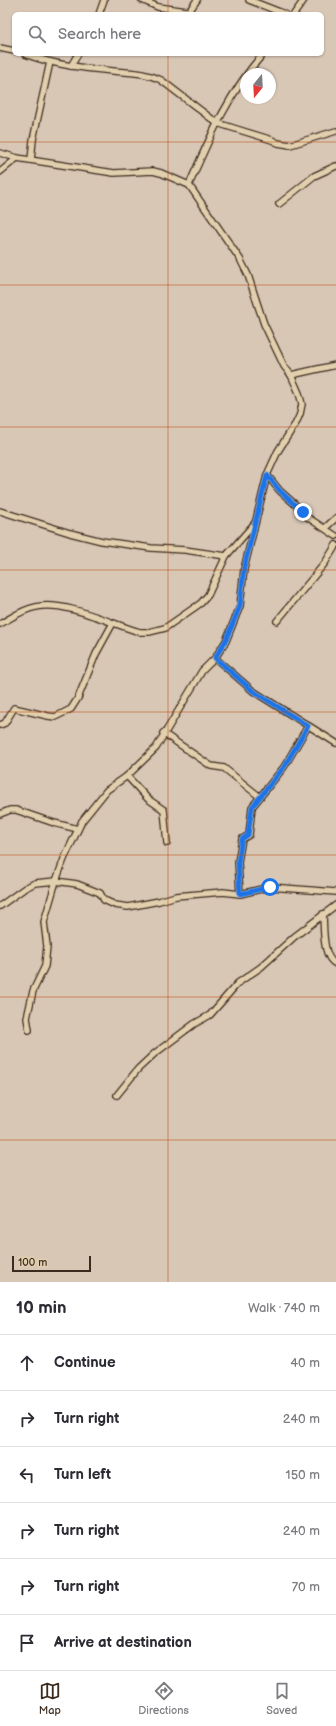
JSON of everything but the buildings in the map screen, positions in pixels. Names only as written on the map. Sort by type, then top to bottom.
[{"type":"street","points":[[100,12],[104,0]]},
{"type":"street","points":[[142,0],[158,8],[187,11],[190,10],[197,0]]},
{"type":"street","points":[[249,0],[280,12]]},
{"type":"street","points":[[295,12],[304,0]]},
{"type":"street","points":[[0,48],[12,51]]},
{"type":"street","points":[[31,56],[50,62],[71,66],[152,75],[161,80],[217,123],[284,145],[290,145],[336,131]]},
{"type":"street","points":[[71,66],[77,56]]},
{"type":"street","points":[[189,184],[217,123],[239,84],[261,56]]},
{"type":"street","points":[[31,160],[33,140],[50,62]]},
{"type":"street","points":[[0,153],[17,158],[79,166],[114,173],[153,171],[189,184],[240,259],[252,286],[264,324],[284,366],[291,375],[300,393],[302,404],[300,414],[278,451],[267,475],[242,580],[240,606],[226,640],[215,658],[202,671],[156,748],[127,776],[107,790],[82,821],[78,829],[56,881],[44,922],[47,946],[45,966],[33,991],[27,1018],[29,1030]]},
{"type":"street","points":[[0,172],[17,158]]},
{"type":"street","points":[[279,204],[292,192],[306,184],[314,176],[336,166]]},
{"type":"street","points":[[291,375],[336,365]]},
{"type":"street","points":[[267,475],[280,491],[297,506],[307,518],[336,536]]},
{"type":"street","points":[[0,511],[70,533],[102,541],[226,556]]},
{"type":"street","points":[[325,528],[336,518]]},
{"type":"street","points":[[0,624],[35,607],[48,605],[88,614],[140,632],[149,632],[171,625],[183,614],[201,603],[208,595],[226,556],[255,522]]},
{"type":"street","points":[[277,621],[314,574],[325,563],[336,545]]},
{"type":"street","points":[[0,725],[5,723],[14,708],[55,717],[71,708],[78,698],[96,654],[113,623]]},
{"type":"street","points":[[215,658],[253,691],[336,744]]},
{"type":"street","points":[[240,894],[238,862],[242,839],[248,835],[251,810],[284,767],[308,726]]},
{"type":"street","points":[[164,733],[211,766],[224,768],[260,797]]},
{"type":"street","points":[[127,776],[148,800],[164,810],[167,843]]},
{"type":"street","points":[[0,814],[10,810],[16,810],[54,823],[78,829]]},
{"type":"street","points":[[0,906],[25,888],[35,883],[56,881],[77,884],[100,893],[104,900],[115,905],[128,906],[159,901],[176,896],[223,892],[240,894],[270,887],[336,892]]},
{"type":"street","points":[[117,1094],[138,1069],[154,1054],[194,1024],[210,1015],[238,983],[261,967],[294,937],[336,905]]},
{"type":"street","points":[[323,914],[327,956],[336,964]]},
{"type":"route","points":[[270,887],[240,894],[238,862],[242,839],[248,837],[252,807],[284,767],[308,726],[253,691],[215,658],[226,640],[240,606],[244,568],[267,475],[280,491],[303,512]]}]
